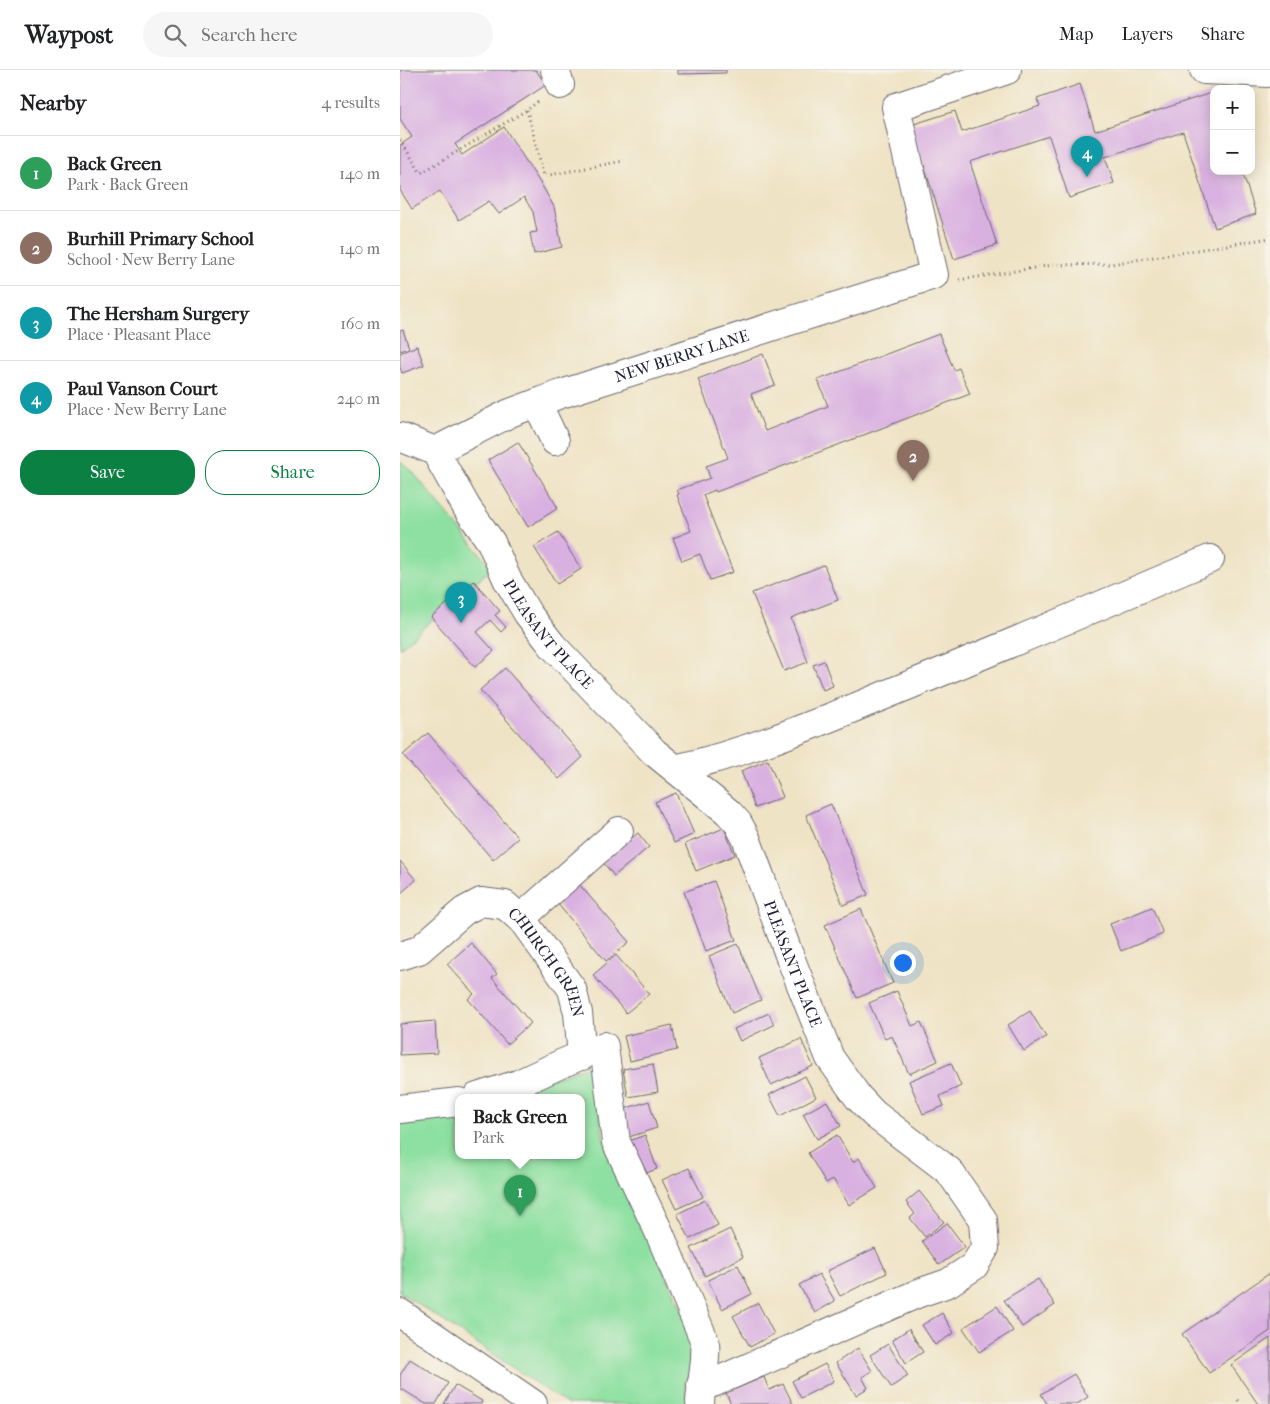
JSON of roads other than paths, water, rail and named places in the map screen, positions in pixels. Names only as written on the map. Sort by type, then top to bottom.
[{"type":"street","name":"NEW BERRY LANE","points":[[435,451],[510,413],[537,403],[934,275],[896,107],[1007,70]]},
{"type":"street","points":[[1204,70],[1268,72]]},
{"type":"street","points":[[537,403],[555,441]]},
{"type":"street","points":[[400,437],[435,451]]},
{"type":"street","name":"PLEASANT PLACE","points":[[435,451],[467,508],[491,542],[507,579],[528,614],[552,645],[654,752],[728,812],[738,823],[746,838],[823,1041],[830,1058],[843,1078],[874,1114],[949,1171],[983,1220],[985,1248],[974,1266],[948,1283],[919,1293],[713,1383],[701,1394]]},
{"type":"street","points":[[675,769],[711,761],[743,750],[858,706],[1210,559]]},
{"type":"street","points":[[522,921],[528,912],[619,831]]},
{"type":"street","name":"CHURCH GREEN","points":[[400,956],[419,950],[464,911],[481,902],[505,905],[522,921],[572,989],[578,1013],[582,1056]]},
{"type":"street","points":[[486,1094],[518,1084],[604,1046],[616,1142],[658,1232],[705,1342],[706,1356],[701,1394]]},
{"type":"street","points":[[400,1109],[455,1102]]},
{"type":"street","points":[[401,1318],[533,1404]]},
{"type":"place","name":"Paul Vanson Court","points":[[1087,177]]},
{"type":"place","name":"Burhill Primary School","points":[[913,481]]},
{"type":"place","name":"The Hersham Surgery","points":[[461,623]]},
{"type":"place","name":"Back Green","points":[[520,1216]]}]
